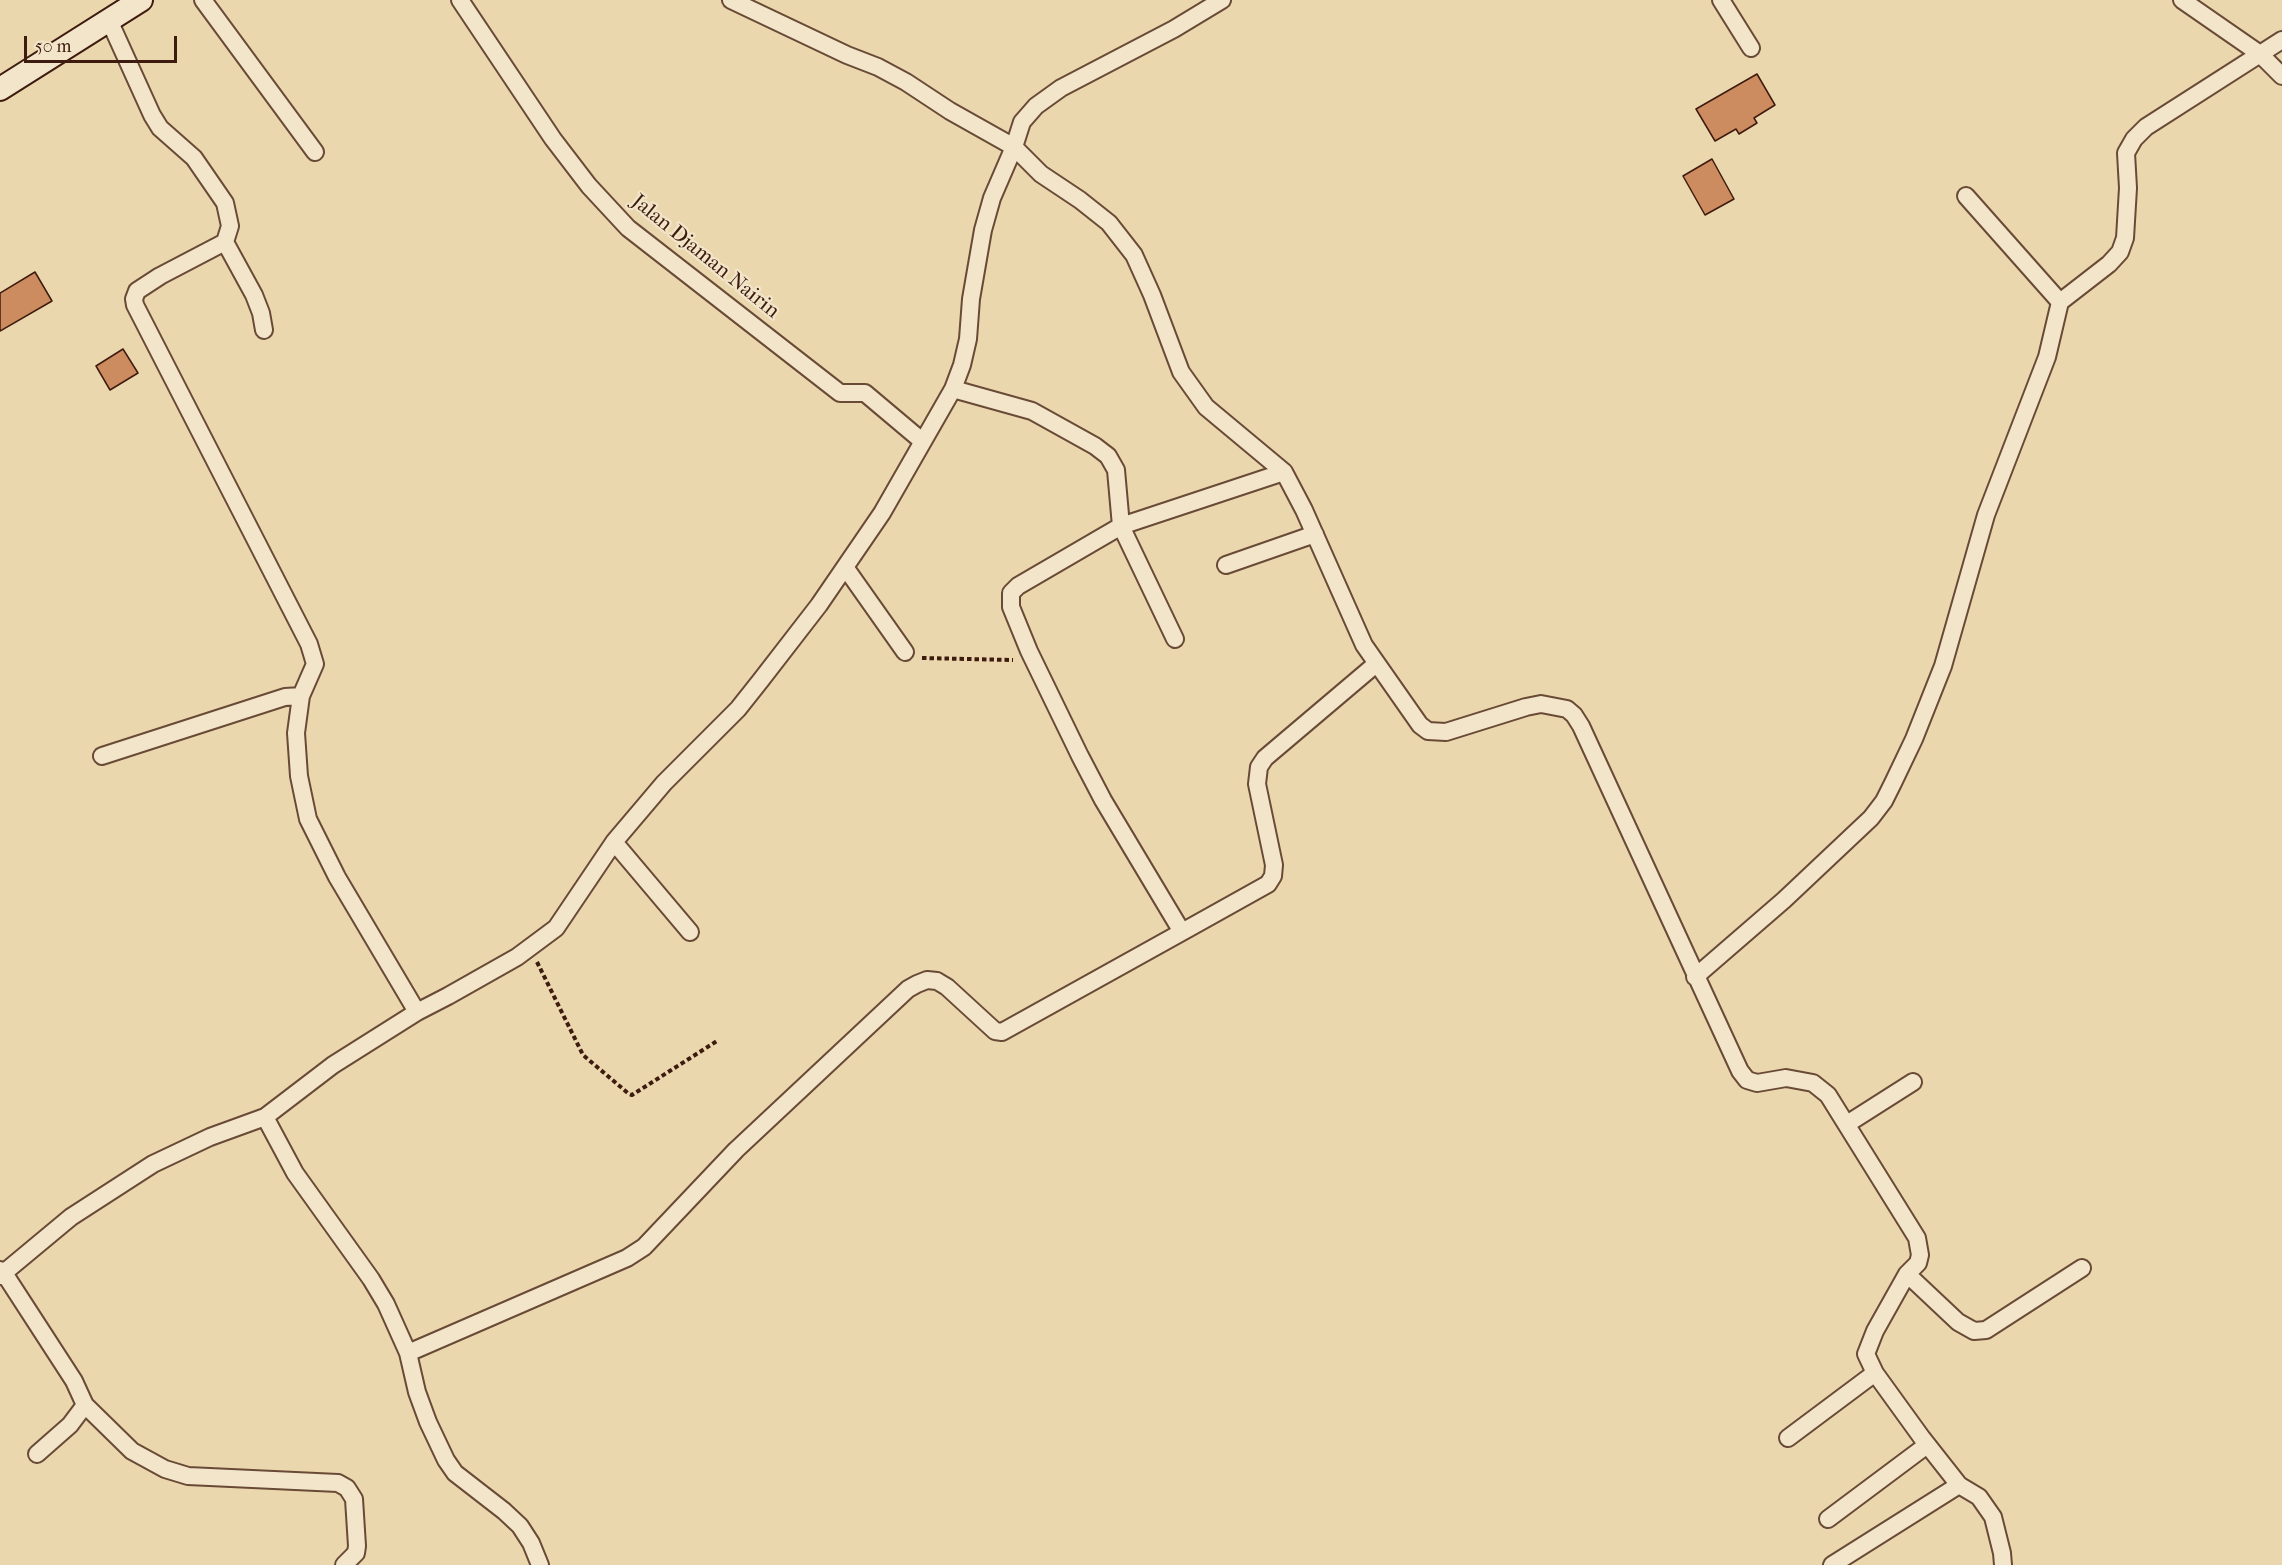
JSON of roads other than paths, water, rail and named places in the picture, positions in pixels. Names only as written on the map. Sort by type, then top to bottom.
[{"type":"main road","points":[[0,89],[141,0]]},
{"type":"street","points":[[203,0],[315,152]]},
{"type":"street","name":"Jalan Djaman Nairin","points":[[460,0],[567,158],[589,186],[628,228],[840,393],[865,393],[922,441]]},
{"type":"street","points":[[731,0],[847,55],[878,67],[1014,147],[1041,174],[1109,223],[1134,255],[1152,296],[1170,349],[1192,390],[1206,407],[1284,472],[1315,534],[1356,628],[1376,664],[1420,725],[1428,731],[1446,732],[1526,706],[1541,704],[1567,709],[1574,715],[1740,1071],[1747,1080],[1757,1083],[1786,1078],[1813,1083],[1828,1095],[1917,1238],[1920,1255],[1918,1263],[1907,1274],[1870,1341],[1866,1354],[1875,1372],[1927,1445],[1959,1485],[1979,1497],[1993,1517],[2003,1565]]},
{"type":"street","points":[[344,1565],[356,1553],[357,1546],[354,1499],[347,1488],[338,1483],[188,1476],[165,1469],[132,1451],[85,1405],[74,1381],[1,1273],[71,1217],[153,1164],[202,1141],[265,1117],[333,1065],[417,1012],[489,974],[556,928],[614,842],[664,783],[738,709],[819,605],[882,513],[953,389],[962,365],[968,339],[971,299],[983,230],[992,198],[1022,122],[1036,106],[1061,88],[1174,29],[1222,0]]},
{"type":"street","points":[[1721,0],[1751,48]]},
{"type":"street","points":[[2182,0],[2260,54],[2282,76]]},
{"type":"street","points":[[110,20],[152,115],[160,128],[194,158],[225,203],[230,226],[225,242],[160,276],[137,291],[134,299],[135,305],[309,644],[315,664],[301,696],[296,733],[299,776],[308,819],[337,878],[417,1012]]},
{"type":"street","points":[[1695,977],[1819,868],[1871,818],[1884,801],[1914,739],[1943,666],[1986,515],[2047,357],[2060,302],[2089,281],[2120,252],[2125,238],[2128,216],[2126,153],[2134,139],[2146,127],[2282,40]]},
{"type":"street","points":[[1966,196],[2060,302]]},
{"type":"street","points":[[225,242],[254,295],[264,330]]},
{"type":"street","points":[[953,389],[1032,411],[1095,446],[1108,456],[1116,470],[1121,526],[1175,639]]},
{"type":"street","points":[[1182,932],[1103,800],[1034,661],[1011,607],[1011,593],[1018,586],[1121,526],[1284,472]]},
{"type":"street","points":[[1226,566],[1315,534]]},
{"type":"street","points":[[845,567],[905,652]]},
{"type":"street","points":[[408,1353],[627,1258],[644,1248],[736,1150],[908,989],[917,984],[927,980],[937,981],[947,987],[995,1031],[1002,1032],[1268,884],[1273,876],[1274,865],[1257,784],[1260,767],[1265,758],[1376,664]]},
{"type":"street","points":[[102,756],[285,697],[301,696]]},
{"type":"street","points":[[614,842],[690,932]]},
{"type":"street","points":[[1847,1124],[1913,1082]]},
{"type":"street","points":[[265,1117],[295,1173],[371,1279],[386,1304],[408,1353],[417,1392],[436,1443],[446,1460],[455,1473],[520,1526],[531,1543],[540,1565]]},
{"type":"street","points":[[1907,1274],[1958,1322],[1974,1331],[1986,1330],[2082,1268]]},
{"type":"street","points":[[1788,1438],[1875,1372]]},
{"type":"street","points":[[36,1454],[70,1425],[85,1405]]},
{"type":"street","points":[[1828,1519],[1927,1445]]},
{"type":"street","points":[[1832,1565],[1959,1485]]}]
